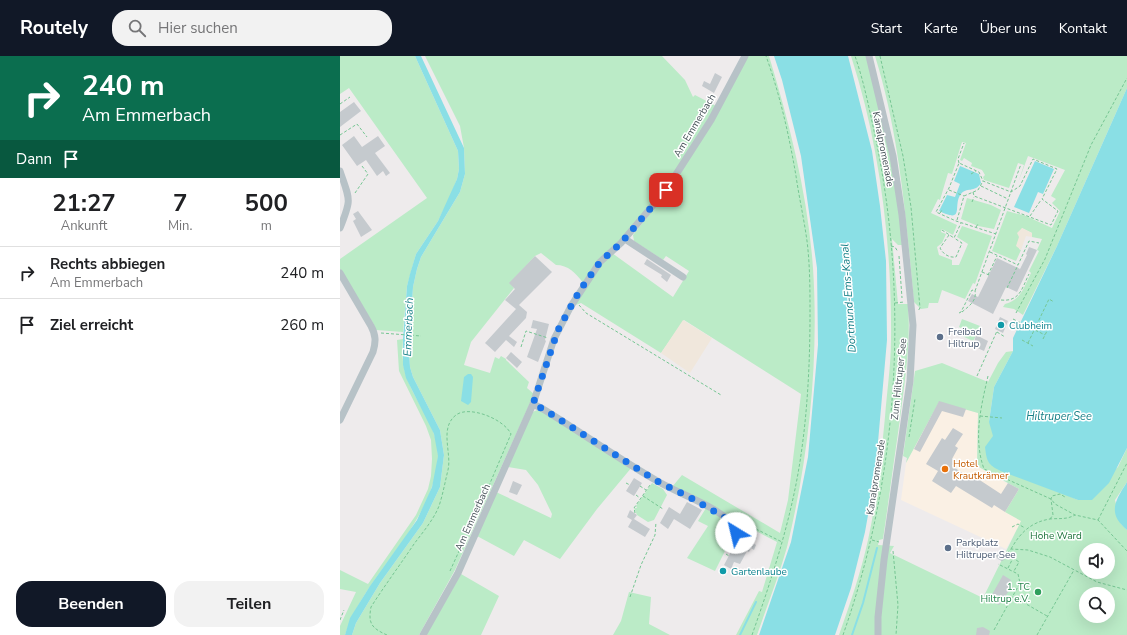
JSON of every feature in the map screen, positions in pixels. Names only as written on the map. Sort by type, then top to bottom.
[{"type":"street","name":"Am Emmerbach","points":[[423,635],[458,573],[533,404],[554,339],[576,298],[600,262],[625,239],[666,190],[711,120],[745,56]]},
{"type":"street","name":"Zum Hiltruper See","points":[[869,56],[893,156],[902,215],[913,325],[911,368],[886,543],[878,617],[878,635]]},
{"type":"street","points":[[340,171],[349,196],[349,205],[340,228]]},
{"type":"street","points":[[625,239],[683,277]]},
{"type":"street","points":[[340,273],[374,332],[375,341],[373,352],[340,420]]},
{"type":"street","points":[[533,404],[654,479],[724,517],[736,529],[732,542]]},
{"type":"path","points":[[752,635],[769,587],[782,543],[797,479],[804,428],[810,355],[810,291],[807,242],[790,141],[782,105],[766,56]]},
{"type":"path","name":"Kanalpromenade","points":[[843,635],[871,540],[887,451],[896,328],[892,246],[883,172],[855,56]]},
{"type":"path","points":[[1016,313],[1045,258],[1091,145],[1127,78]]},
{"type":"path","points":[[340,104],[350,97]]},
{"type":"path","points":[[340,135],[357,124],[367,137]]},
{"type":"path","points":[[964,143],[958,159],[959,163],[952,177],[949,188],[936,212],[961,223],[996,234]]},
{"type":"path","points":[[1011,192],[1020,186],[1032,159],[1057,169],[1042,200],[1030,216]]},
{"type":"path","points":[[959,163],[979,172],[983,181],[1011,192]]},
{"type":"path","points":[[959,313],[973,303],[976,296],[975,291],[1020,164]]},
{"type":"path","points":[[349,196],[354,194],[368,174],[362,166]]},
{"type":"path","points":[[971,174],[976,171]]},
{"type":"path","points":[[949,190],[964,196],[978,190],[983,181]]},
{"type":"path","points":[[980,186],[1008,199]]},
{"type":"path","points":[[972,202],[974,196],[973,192]]},
{"type":"path","points":[[956,221],[964,196]]},
{"type":"path","points":[[974,196],[1051,225],[1058,211],[1042,200]]},
{"type":"path","points":[[990,208],[992,204]]},
{"type":"path","points":[[940,214],[942,210]]},
{"type":"path","points":[[954,238],[961,223]]},
{"type":"path","points":[[976,228],[978,224]]},
{"type":"path","points":[[942,230],[962,243],[956,257],[952,258],[942,253],[940,248],[949,235]]},
{"type":"path","points":[[1007,288],[1029,241],[1039,243]]},
{"type":"path","name":"Kanalpromenade","points":[[892,246],[898,251],[902,298],[911,297]]},
{"type":"path","points":[[989,252],[1018,265]]},
{"type":"path","points":[[982,272],[988,275],[997,256]]},
{"type":"path","points":[[1002,300],[1012,300],[1016,298],[1029,274]]},
{"type":"path","points":[[961,312],[972,290],[975,291]]},
{"type":"path","points":[[576,298],[581,308],[586,313],[721,395]]},
{"type":"path","points":[[1028,343],[1049,299],[1054,302]]},
{"type":"path","points":[[895,303],[904,302]]},
{"type":"path","points":[[1013,320],[1046,335]]},
{"type":"path","points":[[1043,339],[1048,330]]},
{"type":"path","points":[[521,347],[526,331],[554,339]]},
{"type":"path","points":[[977,376],[997,331],[1004,337]]},
{"type":"path","points":[[374,332],[421,336]]},
{"type":"path","points":[[1022,340],[1034,346]]},
{"type":"path","points":[[988,376],[979,416],[979,454],[984,469],[1051,499],[1055,504],[1075,515],[1098,520],[1127,550]]},
{"type":"path","points":[[387,635],[372,626],[369,619],[371,606],[424,531],[439,507],[449,468],[447,432],[450,423],[456,416],[465,412],[471,411],[499,421],[509,430],[511,434],[483,498]]},
{"type":"path","points":[[979,416],[1002,418]]},
{"type":"path","points":[[1098,520],[1127,463]]},
{"type":"path","points":[[635,513],[634,508],[654,479]]},
{"type":"path","points":[[626,483],[630,485]]},
{"type":"path","points":[[640,486],[646,490]]},
{"type":"path","points":[[1051,499],[1058,494],[1065,497]]},
{"type":"path","points":[[636,495],[641,498]]},
{"type":"path","points":[[642,496],[663,509]]},
{"type":"path","points":[[1050,520],[1053,515],[1051,499]]},
{"type":"path","points":[[994,630],[1020,583],[1018,574],[1007,568],[1000,559],[1011,549],[1017,538],[1026,528],[1050,520],[1062,520],[1075,515]]},
{"type":"path","points":[[738,520],[782,543]]},
{"type":"path","points":[[630,597],[641,565],[655,535],[656,522]]},
{"type":"path","points":[[1012,527],[1018,524],[1026,528]]},
{"type":"path","points":[[450,572],[468,532]]},
{"type":"path","points":[[871,540],[886,543]]},
{"type":"path","points":[[893,549],[898,605],[896,635]]},
{"type":"path","points":[[1011,549],[1028,550],[1050,557],[1097,582],[1127,590]]},
{"type":"path","points":[[1007,568],[1013,558],[1019,562],[1014,572]]},
{"type":"path","points":[[1037,635],[1074,570]]},
{"type":"path","points":[[1013,596],[1048,616]]},
{"type":"path","points":[[340,620],[344,610]]},
{"type":"shaded area","points":[[939,401],[978,413],[977,466],[1038,501],[1021,522],[1006,549],[901,500],[906,463]]},
{"type":"green space","points":[[340,56],[415,56],[458,151],[459,169],[450,197],[438,221],[416,254],[407,286],[403,332],[376,330],[340,269],[340,259],[427,198],[349,88],[340,94]]},
{"type":"green space","points":[[425,56],[662,56],[685,80],[693,97],[695,95],[716,106],[746,56],[769,56],[791,134],[807,214],[813,268],[815,338],[806,443],[795,513],[784,558],[757,635],[736,635],[759,591],[762,592],[777,542],[735,520],[734,522],[672,487],[682,475],[780,533],[788,500],[801,394],[684,320],[661,353],[581,303],[573,306],[592,275],[612,253],[673,297],[689,271],[666,256],[663,260],[634,241],[633,235],[674,183],[583,283],[571,270],[564,266],[556,265],[541,253],[535,256],[510,283],[514,288],[471,342],[464,365],[490,373],[495,357],[499,359],[501,356],[506,359],[529,382],[527,388],[534,394],[455,570],[419,635],[352,635],[356,623],[380,583],[423,523],[440,487],[444,455],[440,430],[413,377],[410,367],[409,352],[413,287],[421,257],[460,192],[465,174],[464,148],[460,126]]},
{"type":"green space","name":"Hohe Ward","points":[[851,56],[866,56],[884,127],[897,197],[902,245],[898,245],[892,239],[898,304],[908,304],[909,318],[907,361],[900,419],[883,539],[879,540],[878,545],[894,546],[890,553],[983,598],[1021,521],[1005,512],[1019,489],[977,466],[978,413],[939,402],[906,463],[907,458],[903,456],[915,371],[942,363],[988,382],[998,363],[1006,352],[1013,351],[994,387],[989,422],[1060,492],[1078,500],[1118,467],[1127,448],[1127,482],[1115,500],[1121,524],[1127,530],[1127,635],[839,635],[859,576],[871,525],[880,463],[891,349],[891,304],[886,232],[877,160],[870,125]]},
{"type":"green space","points":[[875,56],[1127,56],[1127,88],[1057,246],[1023,315],[1014,309],[1003,307],[1005,304],[1015,299],[1024,288],[1031,273],[1029,271],[1039,251],[1037,250],[1042,239],[1032,237],[1032,233],[1022,228],[1019,249],[1021,250],[1016,261],[992,251],[1007,211],[1026,216],[1052,228],[1060,211],[1052,203],[1056,199],[1051,196],[1065,170],[1028,156],[1018,183],[1024,165],[1018,163],[1009,188],[984,180],[983,177],[985,175],[982,170],[971,166],[972,163],[964,158],[962,161],[960,160],[966,143],[962,142],[952,174],[948,173],[940,200],[938,199],[931,213],[957,225],[953,235],[942,229],[941,232],[946,234],[942,243],[937,247],[939,255],[952,260],[952,265],[959,265],[968,244],[957,237],[962,226],[992,236],[975,284],[973,283],[965,299],[942,290],[938,303],[929,303],[928,308],[921,309],[914,302],[901,178],[891,117]]},
{"type":"green space","points":[[967,198],[991,205],[1001,210],[994,229],[978,226],[961,219]]},
{"type":"green space","points":[[962,319],[980,326],[981,328],[973,341],[960,335],[963,329],[959,327]]},
{"type":"green space","points":[[403,339],[402,349],[405,373],[435,436],[438,457],[433,482],[424,505],[412,527],[368,590],[355,612],[345,635],[340,635],[340,626],[356,592],[340,589],[340,570],[368,584],[416,515],[428,489],[431,476],[431,440],[426,426],[399,371],[397,340]]},
{"type":"green space","points":[[540,409],[632,467],[597,509],[560,559],[524,540],[514,556],[477,536],[496,492],[551,518],[552,514],[538,485],[526,470],[508,467],[530,413]]},
{"type":"green space","points":[[652,483],[663,489],[667,495],[654,520],[648,522],[637,515],[634,508],[637,508],[636,506]]},
{"type":"green space","points":[[706,508],[723,518],[733,529],[730,541],[715,571],[687,558],[708,526],[698,521]]},
{"type":"green space","points":[[461,574],[499,596],[481,635],[426,635]]},
{"type":"green space","points":[[629,592],[651,597],[649,624],[670,635],[613,635],[621,621]]},
{"type":"sand","points":[[1022,228],[1032,233],[1032,237],[1026,236],[1021,250],[1016,246],[1019,237],[1017,233]]},
{"type":"sand","points":[[683,320],[712,338],[690,373],[661,353]]},
{"type":"water","name":"Emmerbach","points":[[415,56],[421,56],[464,148],[465,174],[460,192],[421,257],[413,287],[409,352],[410,367],[413,377],[440,430],[444,455],[440,487],[423,523],[380,583],[356,623],[352,635],[345,635],[350,618],[370,586],[417,520],[432,487],[438,456],[434,434],[406,378],[403,365],[403,339],[407,286],[410,274],[416,254],[438,221],[457,179],[459,169],[458,151]]},
{"type":"water","name":"Dortmund-Ems-Kanal","points":[[774,56],[848,56],[872,151],[886,261],[887,340],[875,476],[865,532],[851,588],[835,635],[759,635],[791,542],[808,457],[818,345],[817,268],[801,156],[782,80]]},
{"type":"water","name":"Hiltruper See","points":[[1127,88],[1127,448],[1109,483],[1092,500],[1078,500],[1003,472],[994,467],[989,463],[985,447],[993,436],[989,422],[994,387],[1013,351],[1013,338],[1057,246]]},
{"type":"water","points":[[1035,161],[1054,169],[1043,194],[1038,192],[1029,213],[1014,207]]},
{"type":"water","points":[[960,166],[979,174],[981,183],[976,188],[963,192],[959,198],[957,212],[953,215],[947,214],[939,211],[947,195],[955,197],[960,184],[954,181]]},
{"type":"water","points":[[471,374],[473,377],[471,402],[468,405],[461,401],[464,377]]},
{"type":"water","points":[[1127,482],[1127,530],[1117,518],[1115,507],[1116,501]]},
{"type":"building","points":[[715,73],[722,77],[714,93],[702,86],[704,81],[710,84]]},
{"type":"building","points":[[354,102],[361,111],[340,127],[340,112]]},
{"type":"building","points":[[354,136],[362,147],[378,136],[385,146],[375,153],[390,173],[386,176],[383,171],[377,176],[366,160],[357,166],[342,145]]},
{"type":"building","points":[[358,211],[372,230],[361,237],[353,221],[356,219],[353,214]]},
{"type":"building","points":[[1029,247],[1037,250],[1017,292],[1006,287],[993,314],[968,301],[972,294],[978,297],[997,258],[1020,269]]},
{"type":"building","points":[[535,256],[552,272],[519,305],[527,312],[526,318],[509,336],[517,342],[514,347],[506,340],[495,352],[485,343],[516,309],[505,300],[515,289],[509,283]]},
{"type":"building","points":[[647,259],[671,275],[667,282],[661,277],[662,275],[644,264]]},
{"type":"building","name":"Clubheim","points":[[1000,317],[1008,321],[1003,333],[995,329]]},
{"type":"building","points":[[533,320],[549,324],[546,341],[538,362],[527,357],[537,329],[531,328]]},
{"type":"building","points":[[976,335],[988,341],[984,351],[973,346]]},
{"type":"building","points":[[511,352],[522,362],[517,368],[506,358]]},
{"type":"building","points":[[939,401],[966,409],[963,417],[942,411],[920,452],[914,449]]},
{"type":"building","name":"Hotel Krautkrämer","points":[[953,428],[963,434],[955,446],[958,448],[952,459],[955,461],[952,466],[973,480],[975,477],[1001,494],[1008,483],[1019,489],[1005,512],[994,505],[992,508],[956,486],[951,493],[932,481],[938,471],[926,464],[942,438],[945,440]]},
{"type":"building","points":[[634,478],[642,483],[634,496],[626,491]]},
{"type":"building","points":[[513,481],[522,485],[517,495],[509,492]]},
{"type":"building","points":[[687,502],[702,510],[690,529],[674,519],[668,529],[660,523],[669,507],[680,514]]},
{"type":"building","points":[[630,510],[637,515],[634,519],[650,529],[645,537],[628,527],[632,520],[627,517]]},
{"type":"building","points":[[746,526],[754,530],[752,534],[757,537],[753,543],[756,545],[754,550],[751,548],[749,552],[747,551],[740,564],[734,562],[731,569],[724,565],[734,546],[738,546],[746,532],[744,531]]},
{"type":"building","name":"1. TC Hiltrup e.V.","points":[[1003,575],[1011,580],[1008,586],[1011,588],[999,605],[989,600]]},
{"type":"building","points":[[983,627],[990,631],[989,635],[976,635],[977,628]]},
{"type":"waterway","points":[[852,635],[863,603],[877,548]]},
{"type":"waterway","points":[[740,635],[756,602]]},
{"type":"place","name":"Clubheim","points":[[1001,325]]},
{"type":"place","name":"Freibad Hiltrup","points":[[940,337]]},
{"type":"place","name":"Hotel Krautkrämer","points":[[945,469]]},
{"type":"place","name":"Parkplatz Hiltruper See","points":[[948,548]]},
{"type":"place","name":"Gartenlaube","points":[[723,571]]},
{"type":"place","name":"1. TC Hiltrup e.V.","points":[[1038,592]]},
{"type":"route","points":[[666,190],[621,243],[600,262],[580,290],[554,339],[533,404],[657,481],[724,517],[736,529],[736,533]]}]
